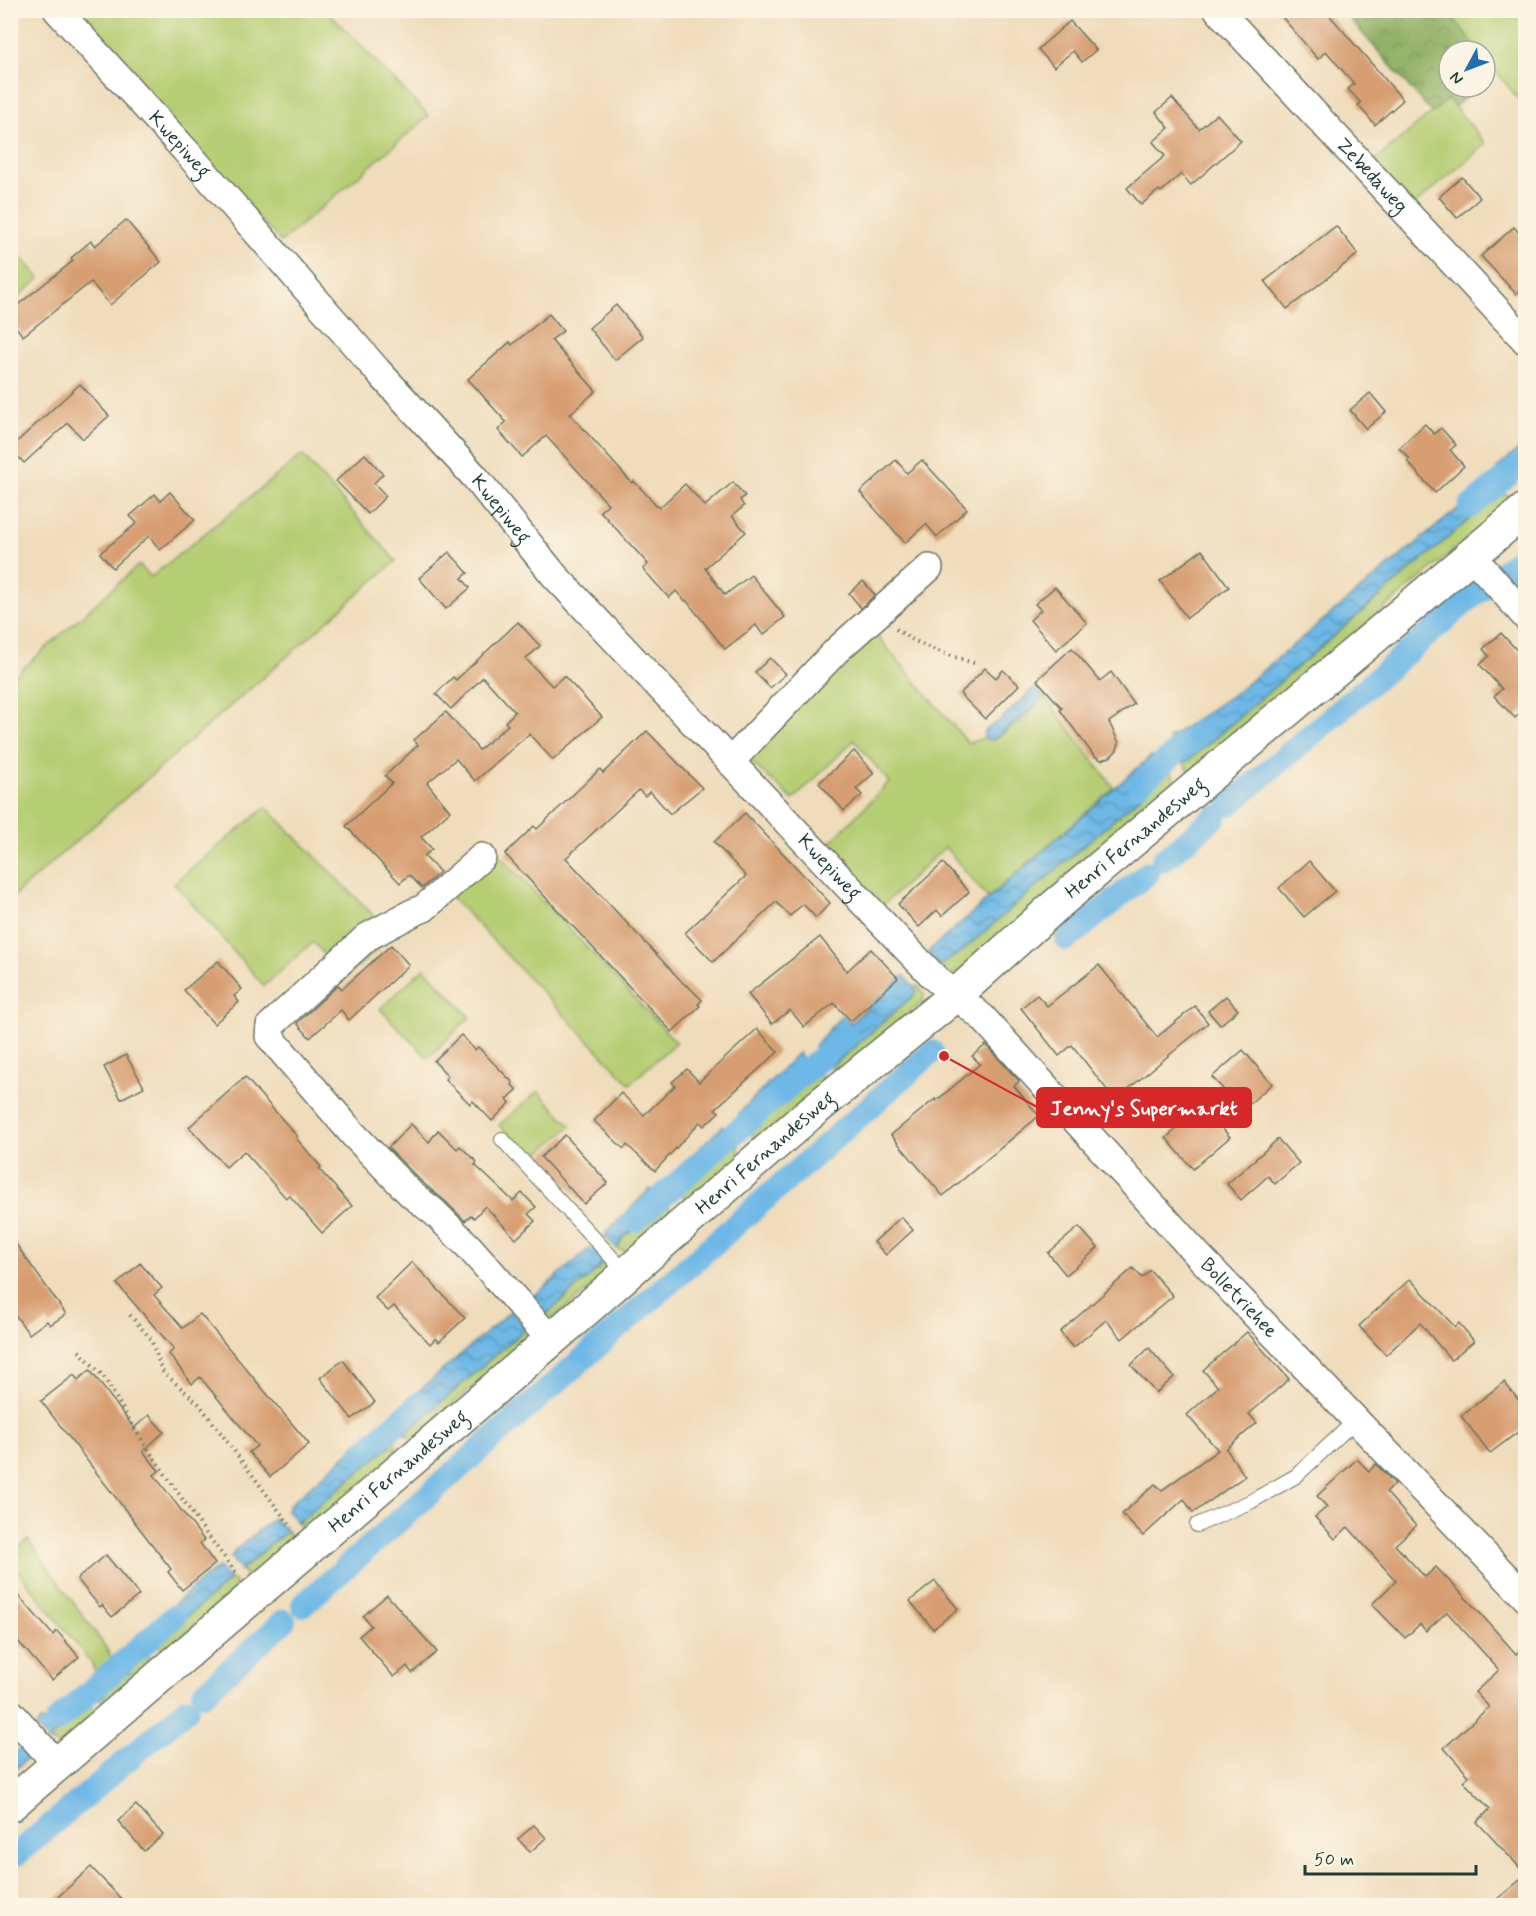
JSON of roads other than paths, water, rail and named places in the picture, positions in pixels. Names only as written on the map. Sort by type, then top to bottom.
[{"type":"street","name":"Kwepiweg","points":[[57,10],[185,150],[377,370],[475,477],[554,575],[907,949],[946,986]]},
{"type":"street","name":"Zebedaweg","points":[[1218,10],[1526,341]]},
{"type":"street","name":"Henri Fernandesweg","points":[[10,1805],[50,1756],[253,1594],[551,1340],[808,1115],[946,986],[1056,905],[1526,509]]},
{"type":"street","points":[[1471,555],[1526,617]]},
{"type":"street","points":[[730,762],[837,650],[928,568]]},
{"type":"street","points":[[482,857],[424,908],[367,937],[270,1026],[269,1036],[352,1133],[411,1194],[455,1233],[551,1340]]},
{"type":"street","name":"Bolletriehee","points":[[946,986],[983,1017],[1196,1253],[1526,1598]]},
{"type":"street","points":[[13,1714],[50,1756]]},
{"type":"lane","points":[[502,1139],[626,1273]]},
{"type":"lane","points":[[1197,1525],[1252,1501],[1296,1476],[1356,1420]]},
{"type":"water","points":[[1525,444],[1525,475],[1515,484],[1507,482],[1497,468]]},
{"type":"water","points":[[1490,482],[1499,494],[1187,762],[1178,756],[1169,738],[1238,691]]},
{"type":"water","points":[[1034,688],[1043,694],[1041,701],[993,740],[984,738],[984,732],[988,728],[1000,720]]},
{"type":"water","points":[[1151,756],[1158,756],[1169,772],[961,952],[940,966],[928,953],[932,948]]},
{"type":"water","points":[[904,975],[916,989],[915,994],[837,1062],[830,1065],[814,1046],[842,1015],[851,1023]]},
{"type":"water","points":[[798,1053],[816,1073],[751,1131],[748,1131],[737,1119],[738,1114]]},
{"type":"water","points":[[723,1126],[738,1144],[677,1194],[665,1180]]},
{"type":"water","points":[[650,1189],[666,1204],[651,1220],[624,1236],[617,1248],[605,1237],[606,1232]]},
{"type":"water","points":[[595,1247],[604,1259],[598,1269],[543,1317],[530,1297],[539,1292],[590,1248]]},
{"type":"water","points":[[511,1311],[526,1328],[405,1434],[391,1419],[392,1414]]},
{"type":"water","points":[[376,1429],[381,1430],[391,1445],[298,1523],[287,1510],[290,1504]]},
{"type":"water","points":[[274,1518],[287,1531],[241,1570],[231,1558],[235,1550]]},
{"type":"water","points":[[219,1568],[229,1581],[164,1636],[159,1646],[144,1631],[206,1576]]},
{"type":"water","points":[[132,1641],[137,1643],[146,1655],[135,1663],[129,1674],[125,1674],[113,1661],[115,1656]]},
{"type":"water","points":[[79,1694],[89,1706],[52,1737],[51,1743],[36,1727],[40,1721],[47,1722]]},
{"type":"water","points":[[27,1744],[34,1752],[11,1773],[11,1755]]},
{"type":"waterway","points":[[1470,507],[1526,460]]},
{"type":"waterway","points":[[1501,573],[1526,553]]},
{"type":"waterway","points":[[1230,804],[1480,590]]},
{"type":"waterway","points":[[1139,784],[1201,731]]},
{"type":"waterway","points":[[1163,860],[1215,817]]},
{"type":"waterway","points":[[1067,939],[1148,873]]},
{"type":"waterway","points":[[635,1220],[846,1036]]},
{"type":"waterway","points":[[303,1605],[932,1052]]},
{"type":"waterway","points":[[360,1455],[420,1403]]},
{"type":"waterway","points":[[57,1721],[175,1616]]},
{"type":"waterway","points":[[203,1694],[284,1621]]},
{"type":"waterway","points":[[17,1854],[187,1709]]},
{"type":"place","name":"Jenny's Supermarkt","points":[[944,1056]]}]
